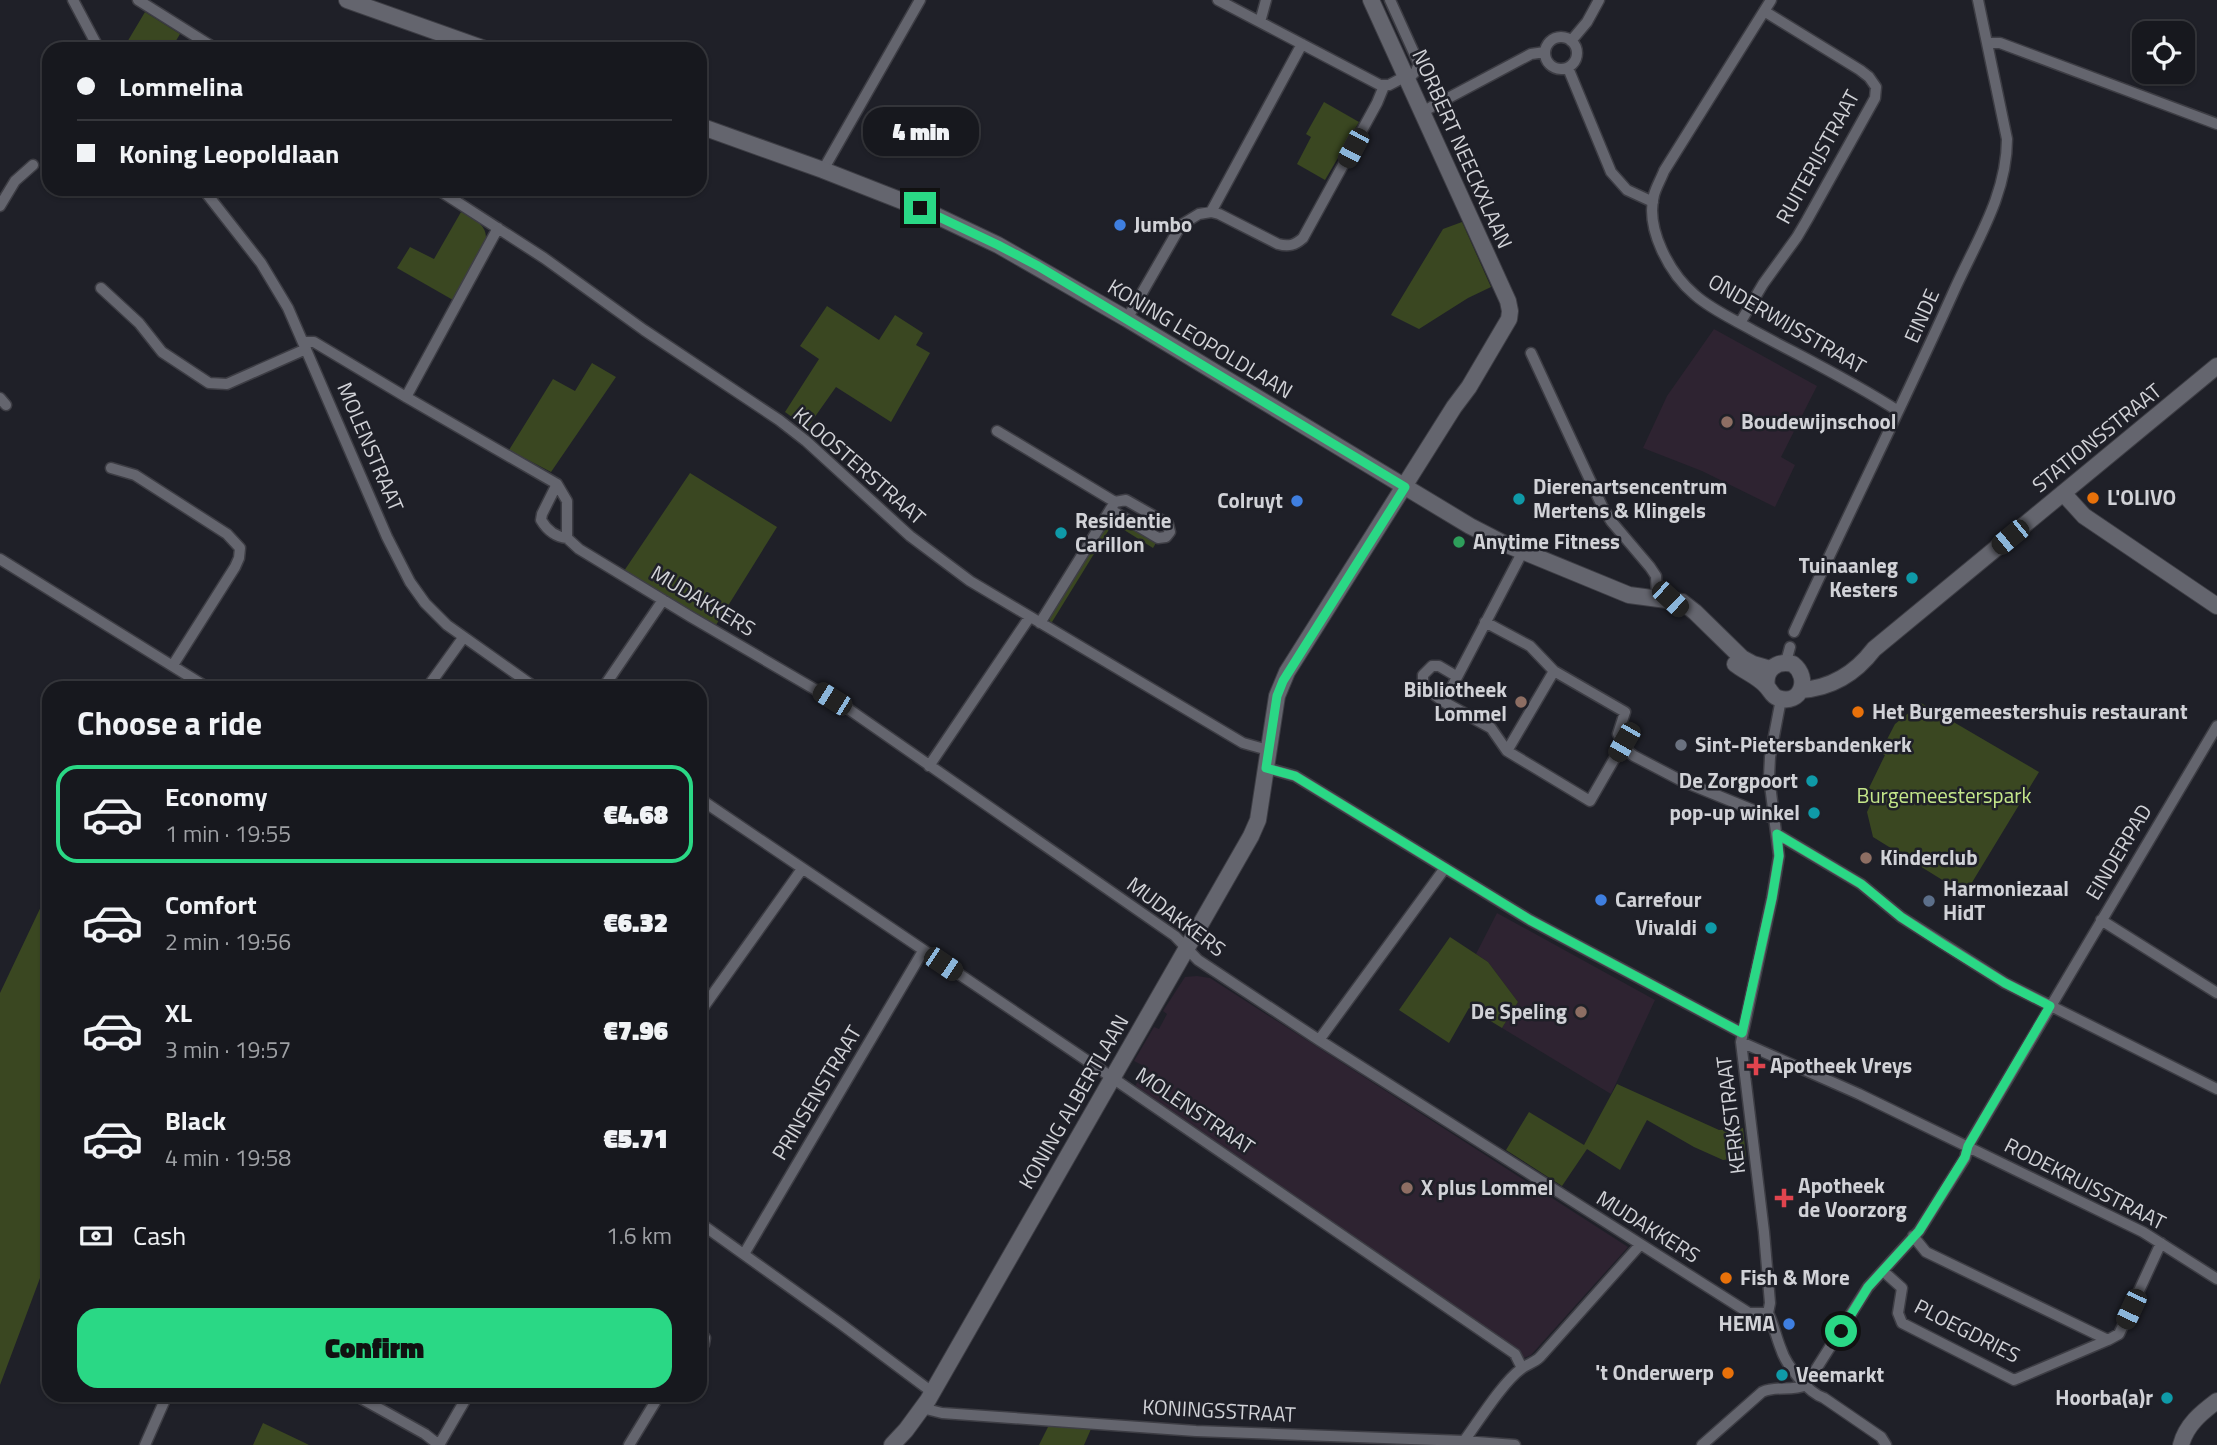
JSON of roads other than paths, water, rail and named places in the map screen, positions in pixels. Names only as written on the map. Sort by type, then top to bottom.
[{"type":"main road","points":[[347,0],[465,42]]},
{"type":"main road","name":"NORBERT NEECKXLAAN","points":[[1371,0],[1508,302],[1510,316]]},
{"type":"main road","name":"KONING LEOPOLDLAAN","points":[[707,129],[920,208],[998,245],[1127,319],[1471,526],[1629,595],[1664,598]]},
{"type":"main road","name":"KONING ALBERTLAAN","points":[[892,1445],[932,1392],[1255,827],[1277,696],[1287,672],[1469,387],[1510,316]]},
{"type":"main road","name":"STATIONSSTRAAT","points":[[1801,682],[1819,688],[1833,684],[1855,669],[1874,649],[2217,366]]},
{"type":"main road","points":[[2063,493],[2084,516],[2217,607]]},
{"type":"main road","points":[[1664,598],[1723,647],[1752,664],[1770,669]]},
{"type":"main road","points":[[1723,647],[1730,661],[1781,699],[1791,698],[1801,682],[1798,668],[1788,655],[1770,669],[1767,687]]},
{"type":"main road","points":[[2181,1445],[2189,1425],[2217,1401]]},
{"type":"street","points":[[73,0],[95,42]]},
{"type":"street","points":[[138,0],[205,42]]},
{"type":"street","points":[[823,170],[920,0]]},
{"type":"street","points":[[1218,0],[1384,86]]},
{"type":"street","points":[[1261,22],[1266,0]]},
{"type":"street","points":[[1127,319],[1181,225],[1192,216],[1211,212],[1219,214],[1278,244],[1289,246],[1303,238],[1384,86],[1406,78],[1416,71],[1419,64],[1390,0]]},
{"type":"street","points":[[1571,41],[1587,22],[1599,0]]},
{"type":"street","name":"ONDERWIJSSTRAAT","points":[[1771,0],[1664,171],[1654,193],[1653,222],[1674,270],[1695,295],[1898,411]]},
{"type":"street","name":"EINDE","points":[[1794,632],[1996,204],[2003,180],[2007,139],[1978,0]]},
{"type":"street","name":"RUITERIJSTRAAT","points":[[1740,323],[1807,220],[1875,97],[1876,87],[1860,70],[1764,11]]},
{"type":"street","points":[[1562,37],[1571,41],[1575,45],[1577,55],[1575,61],[1568,68],[1552,66],[1545,58],[1545,52],[1552,39],[1562,37]]},
{"type":"street","points":[[1988,43],[2000,43],[2217,124]]},
{"type":"street","points":[[1211,212],[1302,44]]},
{"type":"street","points":[[1422,112],[1531,54],[1545,52]]},
{"type":"street","points":[[1568,68],[1611,172],[1627,190],[1653,202]]},
{"type":"street","points":[[0,206],[15,181],[33,165]]},
{"type":"street","name":"MOLENSTRAAT","points":[[208,196],[275,285],[305,345],[399,562],[425,603],[463,638],[526,681]]},
{"type":"street","name":"KLOOSTERSTRAAT","points":[[448,196],[564,271],[644,330],[779,420],[929,552],[970,582],[1243,743],[1268,750]]},
{"type":"street","points":[[406,397],[498,228]]},
{"type":"street","points":[[101,288],[139,323],[162,352],[214,385],[227,384],[314,342],[557,484],[567,501],[567,538]]},
{"type":"street","points":[[1531,353],[1602,506],[1611,521],[1650,567],[1664,598]]},
{"type":"street","points":[[997,431],[1113,506],[1158,538],[1166,537],[1170,532],[1168,524],[1126,500],[1113,506],[1040,623]]},
{"type":"street","points":[[111,468],[135,475],[227,534],[240,548],[235,566],[173,665]]},
{"type":"street","name":"MUDAKKERS","points":[[557,484],[541,520],[550,531],[567,538],[579,549],[847,708],[1175,936],[1198,960],[1319,1040],[1749,1313],[1768,1313]]},
{"type":"street","points":[[1444,702],[1523,551]]},
{"type":"street","points":[[0,559],[197,681]]},
{"type":"street","points":[[608,681],[663,600]]},
{"type":"street","points":[[929,766],[1029,618]]},
{"type":"street","points":[[1485,622],[1530,646],[1554,671],[1625,712],[1618,734],[1626,750],[1634,756],[1682,781],[1775,819]]},
{"type":"street","points":[[432,681],[463,638]]},
{"type":"street","points":[[1456,676],[1439,666],[1432,666],[1423,675],[1422,682],[1425,689],[1444,702],[1491,728],[1507,751],[1590,801],[1624,742]]},
{"type":"street","points":[[1507,751],[1554,671]]},
{"type":"street","name":"KERKSTRAAT","points":[[1781,699],[1769,777],[1779,856],[1742,1037],[1764,1232],[1770,1303],[1768,1313],[1785,1358],[1814,1395],[1824,1398],[1881,1437],[1886,1445]]},
{"type":"street","name":"EINDERPAD","points":[[1806,1385],[1868,1287],[1919,1231],[2217,726]]},
{"type":"street","points":[[1266,768],[1295,776],[1530,920],[1742,1037]]},
{"type":"street","name":"MOLENSTRAAT","points":[[707,804],[1515,1354],[1522,1368]]},
{"type":"street","points":[[1777,834],[1861,884],[1901,917],[2005,983],[2217,1089]]},
{"type":"street","points":[[1319,1040],[1445,868]]},
{"type":"street","points":[[707,1002],[803,869]]},
{"type":"street","points":[[2101,920],[2217,993]]},
{"type":"street","name":"PRINSENSTRAAT","points":[[744,1254],[923,951]]},
{"type":"street","name":"RODEKRUISSTRAAT","points":[[1742,1037],[2143,1232],[2217,1279]]},
{"type":"street","points":[[707,1228],[932,1392]]},
{"type":"street","points":[[1913,1236],[1926,1252],[2108,1340]]},
{"type":"street","name":"PLOEGDRIES","points":[[1883,1271],[1902,1288],[1898,1313],[1902,1323],[2014,1380],[2119,1334],[2161,1243]]},
{"type":"street","points":[[1464,1441],[1522,1368],[1540,1357],[1640,1245]]},
{"type":"street","points":[[1702,1445],[1762,1392],[1772,1387],[1793,1389],[1806,1385]]},
{"type":"street","points":[[145,1445],[164,1402]]},
{"type":"street","points":[[368,1402],[425,1434],[439,1445],[464,1402]]},
{"type":"street","points":[[629,1445],[656,1402]]},
{"type":"street","name":"KONINGSSTRAAT","points":[[922,1408],[942,1413],[1196,1431],[1515,1445]]},
{"type":"place","name":"Jumbo","points":[[1120,225]]},
{"type":"place","name":"Boudewijnschool","points":[[1727,422]]},
{"type":"place","name":"L'OLIVO","points":[[2093,498]]},
{"type":"place","name":"Dierenartsencentrum Mertens & Klingels","points":[[1519,499]]},
{"type":"place","name":"Colruyt","points":[[1297,501]]},
{"type":"place","name":"Residentie Carillon","points":[[1061,533]]},
{"type":"place","name":"Anytime Fitness","points":[[1459,542]]},
{"type":"place","name":"Tuinaanleg Kesters","points":[[1912,578]]},
{"type":"place","name":"Bibliotheek Lommel","points":[[1521,702]]},
{"type":"place","name":"Het Burgemeestershuis restaurant","points":[[1858,712]]},
{"type":"place","name":"Sint-Pietersbandenkerk","points":[[1681,745]]},
{"type":"place","name":"De Zorgpoort","points":[[1812,781]]},
{"type":"place","name":"pop-up winkel","points":[[1814,813]]},
{"type":"place","name":"Kinderclub","points":[[1866,858]]},
{"type":"place","name":"Carrefour","points":[[1601,900]]},
{"type":"place","name":"Harmoniezaal HidT","points":[[1929,901]]},
{"type":"place","name":"Vivaldi","points":[[1711,928]]},
{"type":"place","name":"De Speling","points":[[1581,1012]]},
{"type":"place","name":"Apotheek Vreys","points":[[1756,1066]]},
{"type":"place","name":"X plus Lommel","points":[[1407,1188]]},
{"type":"place","name":"Apotheek de Voorzorg","points":[[1784,1198]]},
{"type":"place","name":"Fish & More","points":[[1726,1278]]},
{"type":"place","name":"HEMA","points":[[1789,1324]]},
{"type":"place","name":"'t Onderwerp","points":[[1728,1373]]},
{"type":"place","name":"Veemarkt","points":[[1782,1375]]},
{"type":"place","name":"Hoorba(a)r","points":[[2167,1398]]},
{"type":"park label","name":"Burgemeesterspark","points":[[1944,796]]}]
